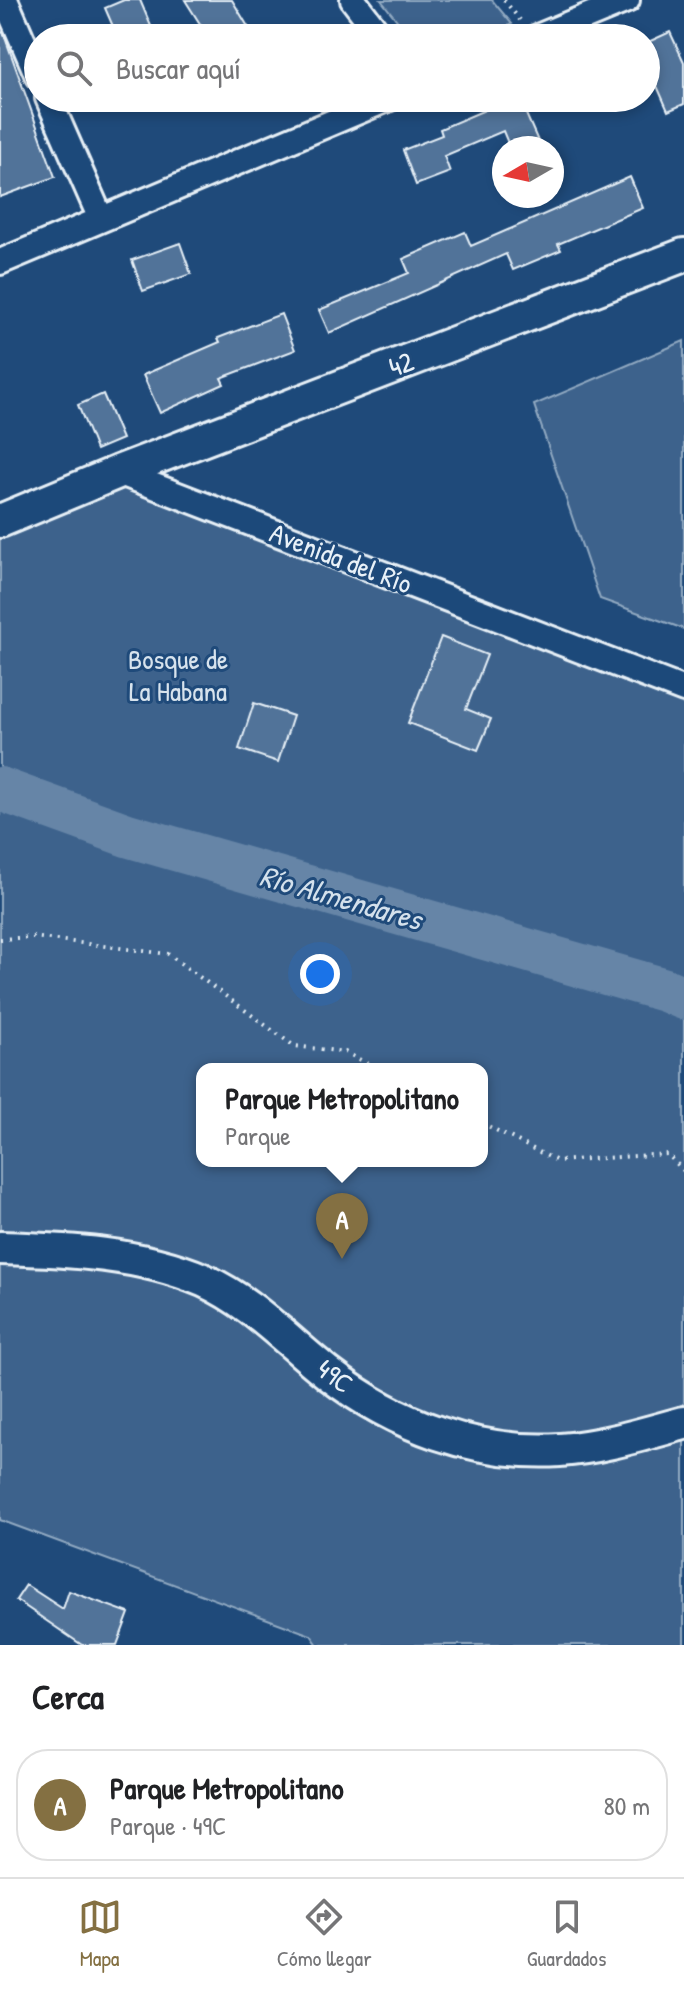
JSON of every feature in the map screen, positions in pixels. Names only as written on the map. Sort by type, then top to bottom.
[{"type":"street","points":[[353,0],[371,24]]},
{"type":"street","points":[[569,24],[627,0]]},
{"type":"street","points":[[6,2],[24,44]]},
{"type":"street","points":[[54,112],[101,219]]},
{"type":"street","points":[[0,262],[357,112]]},
{"type":"street","name":"42","points":[[118,472],[684,255]]},
{"type":"street","points":[[0,521],[118,472]]},
{"type":"street","name":"Avenida del Río","points":[[118,472],[684,690]]},
{"type":"street","name":"49C","points":[[0,1248],[118,1256],[202,1280],[254,1311],[367,1400],[400,1419],[475,1444],[516,1451],[562,1450],[617,1441],[684,1423]]},
{"type":"path","points":[[0,939],[33,937],[168,954],[294,1046],[345,1052],[366,1063]]},
{"type":"path","points":[[488,1126],[557,1161],[667,1154],[684,1171]]},
{"type":"green space","points":[[381,0],[492,0],[512,24],[400,24]]},
{"type":"green space","points":[[684,341],[684,629],[600,599],[534,405]]},
{"type":"green space","name":"Bosque de La Habana","points":[[118,472],[684,691],[684,1645],[318,1645],[311,1635],[0,1520],[0,513]]},
{"type":"building","points":[[124,0],[140,0],[150,24],[112,24],[105,8]]},
{"type":"building","points":[[185,0],[232,0],[246,24],[200,24]]},
{"type":"building","points":[[3,32],[24,91],[24,112],[32,112],[55,177],[0,197],[0,33]]},
{"type":"building","points":[[670,32],[684,62],[684,104],[668,111],[660,93],[660,37]]},
{"type":"building","points":[[480,112],[525,112],[536,136],[505,136],[503,131],[444,156],[450,172],[416,185],[403,150],[442,135],[440,129]]},
{"type":"building","points":[[630,177],[643,208],[558,244],[561,250],[513,270],[506,254],[329,333],[319,310],[409,273],[403,259],[465,232],[471,246]]},
{"type":"building","points":[[180,243],[191,274],[143,291],[132,260]]},
{"type":"building","points":[[281,314],[295,350],[221,378],[224,384],[160,413],[143,375],[220,342],[218,338]]},
{"type":"building","points":[[103,394],[122,439],[96,450],[78,405]]},
{"type":"building","points":[[441,637],[487,655],[466,709],[491,719],[478,750],[408,723]]},
{"type":"building","points":[[254,703],[293,716],[278,762],[239,749]]},
{"type":"building","points":[[26,1585],[63,1609],[69,1591],[129,1613],[117,1645],[82,1645],[16,1600]]},
{"type":"waterway","name":"Río Almendares","points":[[0,789],[127,835],[684,998]]},
{"type":"place","name":"Parque Metropolitano","points":[[342,1259]]}]
